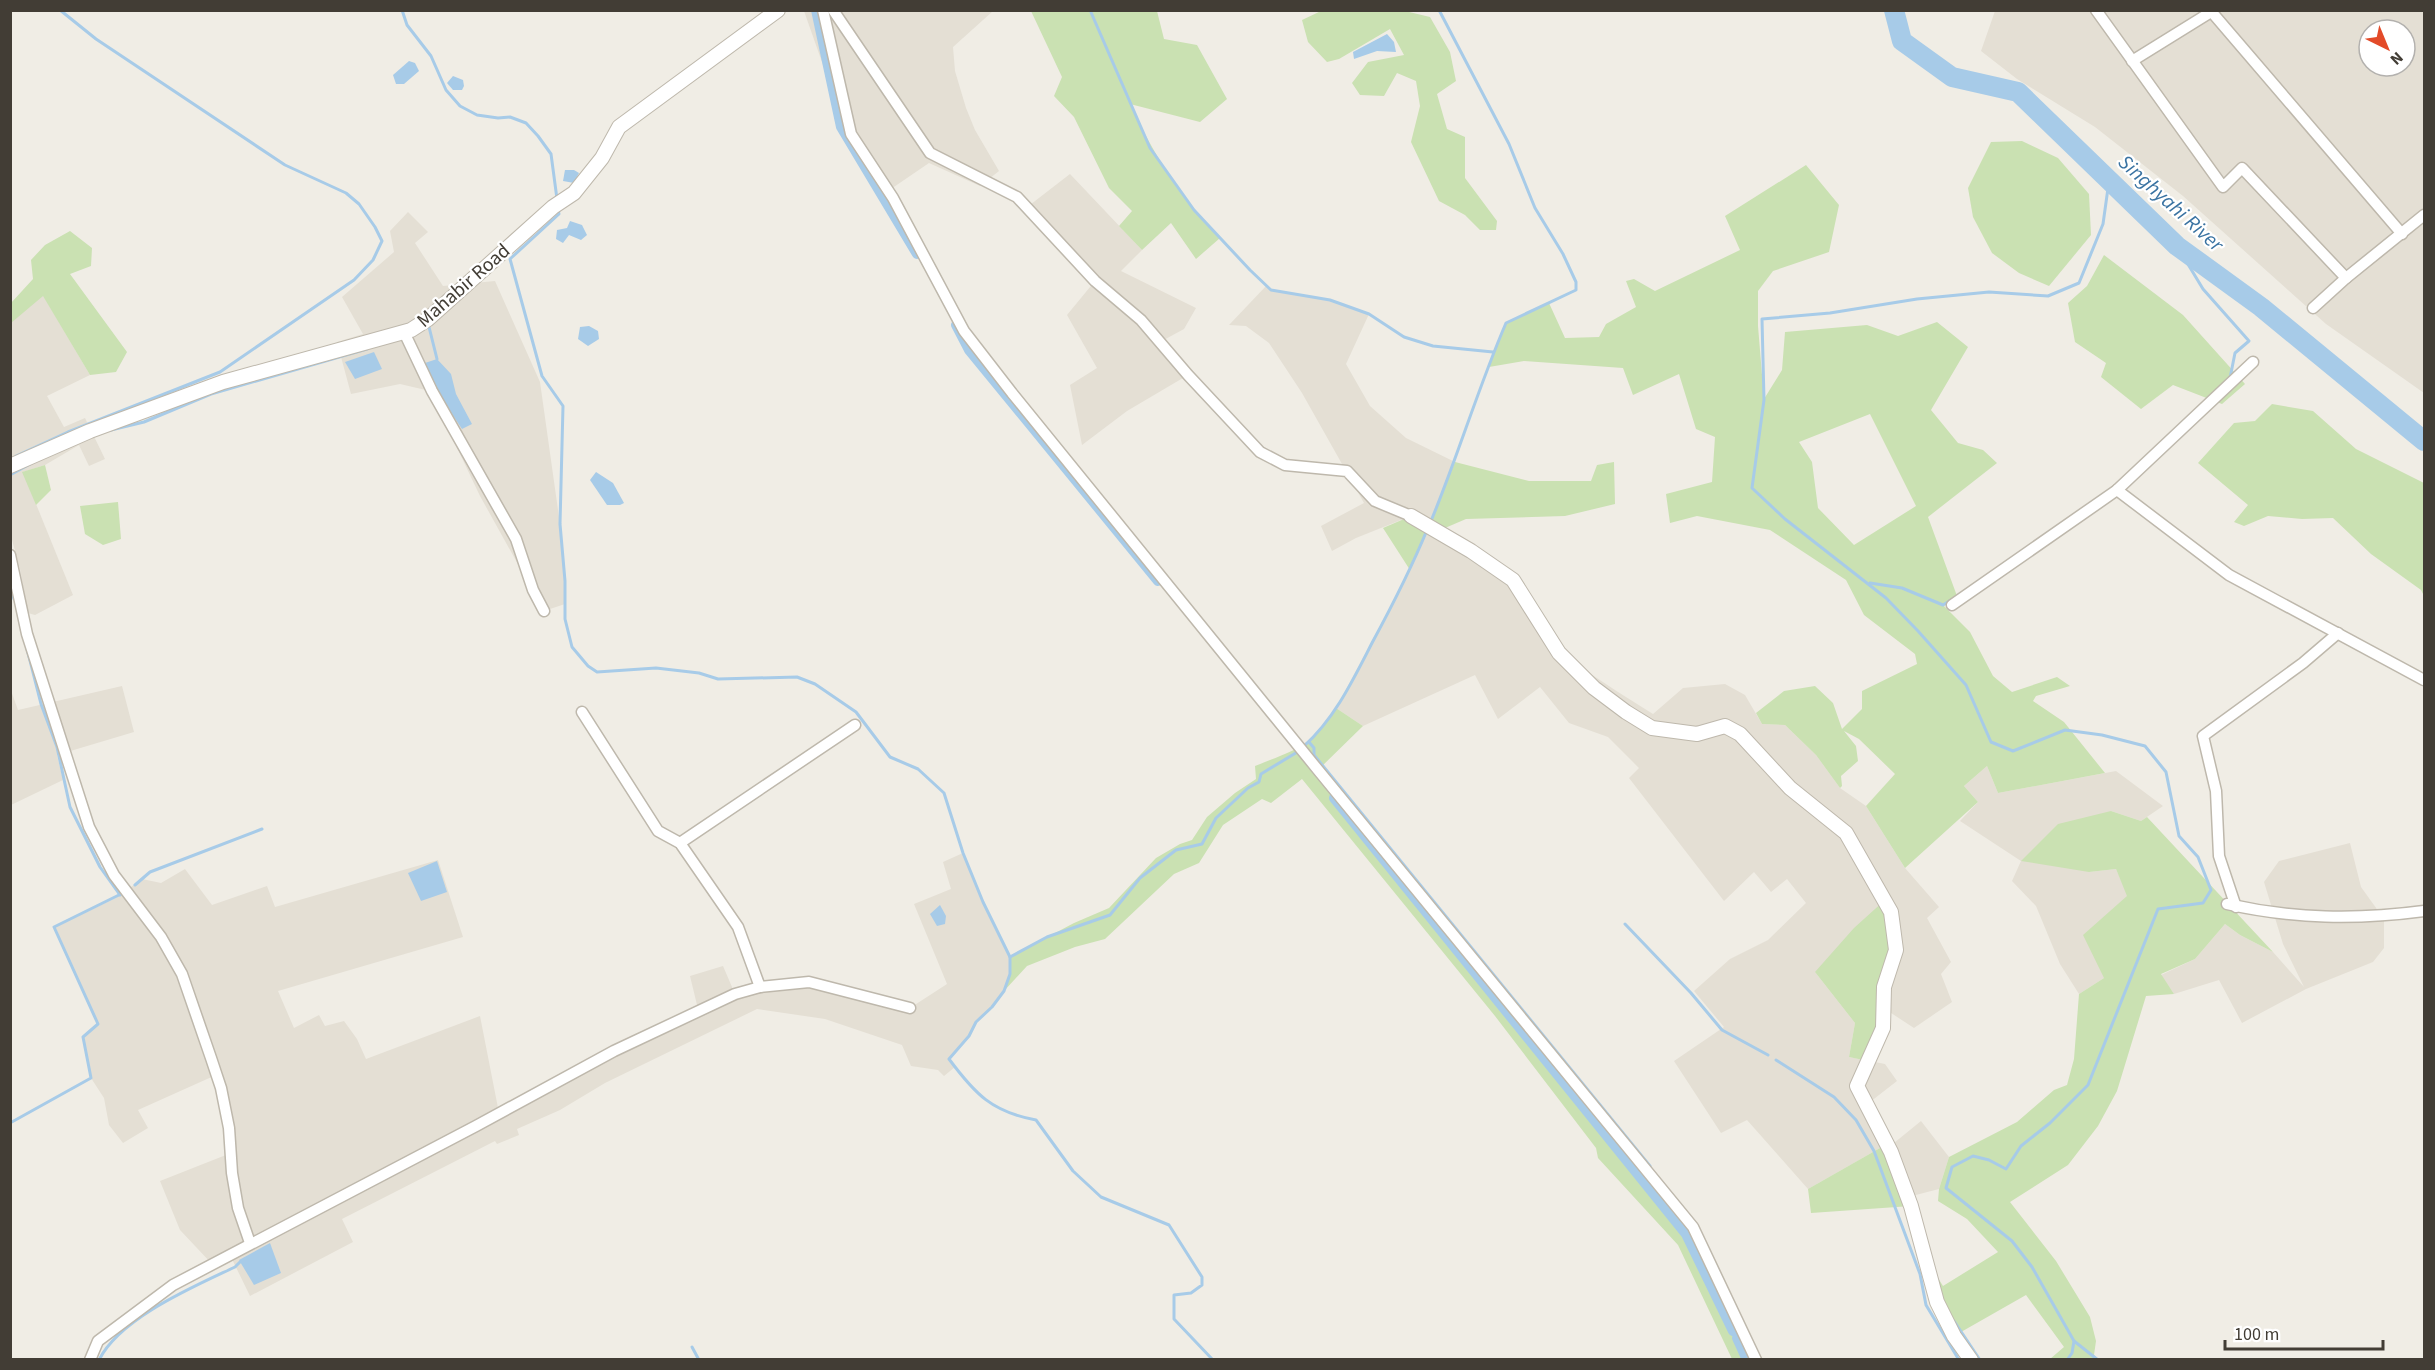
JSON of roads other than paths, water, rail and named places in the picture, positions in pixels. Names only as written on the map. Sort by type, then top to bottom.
[{"type":"street","name":"Mahabir Road","points":[[10,466],[90,431],[224,382],[404,332],[428,319],[558,204],[574,193],[602,158],[619,127],[778,10]]},
{"type":"street","points":[[823,10],[851,134],[893,198],[964,331],[1311,763],[1694,1227],[1756,1359]]},
{"type":"street","points":[[833,10],[930,153],[1017,197],[1095,281],[1141,320],[1188,375],[1260,452],[1285,465],[1347,471],[1375,501],[1411,516],[1471,551],[1513,580],[1559,653],[1593,688],[1652,728],[1697,734],[1725,726],[1740,734],[1790,788],[1846,833],[1886,900],[1891,912],[1896,950],[1884,987],[1883,1028],[1857,1086],[1894,1161],[1911,1206],[1937,1302],[1954,1335],[1971,1359]]},
{"type":"street","points":[[2096,10],[2223,187],[2242,168],[2346,278]]},
{"type":"street","points":[[2132,61],[2210,11],[2402,234]]},
{"type":"street","points":[[2313,308],[2346,278],[2424,215]]},
{"type":"street","points":[[404,332],[432,391],[516,539],[533,590],[544,611]]},
{"type":"street","points":[[1952,605],[2117,490],[2253,362]]},
{"type":"street","points":[[2117,490],[2229,575],[2424,680]]},
{"type":"street","points":[[10,555],[27,634],[89,827],[114,875],[161,937],[182,975],[211,1058],[221,1088],[229,1128],[232,1173],[238,1208],[250,1243]]},
{"type":"street","points":[[2338,633],[2303,663],[2203,736],[2216,791],[2219,855],[2231,906],[2267,913],[2318,918],[2387,916],[2424,911]]},
{"type":"street","points":[[582,712],[658,831],[680,843],[738,927],[760,987]]},
{"type":"street","points":[[680,843],[855,725]]},
{"type":"street","points":[[90,1359],[98,1341],[173,1285],[614,1051],[726,998],[760,987],[809,982],[910,1008]]},
{"type":"water","points":[[1387,34],[1394,42],[1396,52],[1377,51],[1354,59],[1353,52]]},
{"type":"water","points":[[409,61],[415,63],[419,71],[404,84],[396,84],[393,75]]},
{"type":"water","points":[[453,76],[463,80],[462,90],[453,90],[447,83]]},
{"type":"water","points":[[565,170],[574,170],[579,173],[574,183],[563,181]]},
{"type":"water","points":[[570,221],[582,225],[587,235],[581,240],[569,235],[563,243],[556,239],[557,230],[567,228]]},
{"type":"water","points":[[589,326],[598,331],[599,339],[588,346],[578,339],[580,327]]},
{"type":"water","points":[[374,352],[382,369],[355,379],[345,362]]},
{"type":"water","points":[[437,359],[451,374],[456,394],[472,424],[462,429],[444,402],[425,363]]},
{"type":"water","points":[[596,472],[613,483],[624,503],[607,505],[590,480]]},
{"type":"water","points":[[437,861],[447,892],[421,901],[408,873]]},
{"type":"water","points":[[940,905],[946,916],[945,924],[937,926],[930,914]]},
{"type":"water","points":[[270,1243],[281,1273],[254,1285],[239,1260]]},
{"type":"waterway","points":[[16,456],[68,432],[220,372],[354,280],[373,260],[382,241],[359,204],[346,193],[285,165],[96,39],[60,10]]},
{"type":"waterway","points":[[402,10],[407,25],[431,56],[446,90],[460,106],[477,115],[510,117],[526,123],[538,136],[551,154],[557,199]]},
{"type":"waterway","points":[[816,10],[841,127],[917,254]]},
{"type":"waterway","points":[[1090,10],[1150,148],[1194,210],[1271,290],[1330,300],[1369,314],[1404,337],[1433,346],[1493,352]]},
{"type":"waterway","points":[[1431,521],[1506,323],[1576,290],[1576,282],[1563,254],[1535,208],[1509,144],[1439,10]]},
{"type":"waterway","name":"Singhyahi River","points":[[1894,10],[1902,41],[1952,77],[2018,92],[2177,246],[2261,307],[2424,441]]},
{"type":"waterway","points":[[2067,1360],[2072,1353],[2074,1341],[2032,1267],[2012,1241],[1946,1188],[1952,1167],[1973,1156],[1989,1160],[2006,1169],[2021,1146],[2050,1123],[2088,1085],[2158,909],[2203,903],[2211,890],[2198,857],[2179,836],[2166,772],[2145,746],[2102,735],[2065,730],[2013,751],[1991,742],[1966,685],[1918,631],[1886,598],[1785,519],[1752,488],[1764,400],[1762,319],[1830,313],[1917,299],[1989,292],[2048,296],[2079,283],[2103,224],[2109,181]]},
{"type":"waterway","points":[[558,209],[559,214],[510,259],[542,376],[563,406],[560,524],[565,581],[565,619],[572,647],[588,666],[597,672],[656,668],[699,673],[718,679],[797,677],[815,684],[856,712],[890,757],[918,769],[944,793],[963,853],[983,902],[1010,957],[1010,974],[1004,991],[992,1007],[976,1022],[969,1036],[949,1059],[976,1092],[986,1100],[1008,1112],[1036,1120],[1073,1171],[1101,1197],[1169,1225],[1202,1277],[1202,1285],[1191,1293],[1174,1295],[1174,1319],[1213,1360]]},
{"type":"waterway","points":[[2177,246],[2203,289],[2249,341],[2235,353],[2230,378]]},
{"type":"waterway","points":[[956,325],[969,350],[1158,581]]},
{"type":"waterway","points":[[425,328],[429,327],[437,359]]},
{"type":"waterway","points":[[111,430],[144,422],[211,394],[367,349]]},
{"type":"waterway","points":[[10,475],[30,464]]},
{"type":"waterway","points":[[1304,746],[1334,711],[1350,684],[1401,587],[1427,530]]},
{"type":"waterway","points":[[1870,583],[1902,588],[1943,605],[1951,600]]},
{"type":"waterway","points":[[10,586],[14,599]]},
{"type":"waterway","points":[[27,649],[41,704],[57,747],[70,807],[100,867],[120,895]]},
{"type":"waterway","points":[[1309,742],[1314,748],[1314,755],[1650,1166]]},
{"type":"waterway","points":[[1010,957],[1047,937],[1110,915],[1140,878],[1176,850],[1202,844],[1216,818],[1248,788],[1259,782],[1261,774],[1299,751]]},
{"type":"waterway","points":[[1334,798],[1686,1234],[1733,1331]]},
{"type":"waterway","points":[[135,885],[150,872],[262,829]]},
{"type":"waterway","points":[[10,1123],[91,1078],[83,1037],[98,1024],[54,927],[123,893]]},
{"type":"waterway","points":[[1625,924],[1691,993],[1722,1030],[1768,1055]]},
{"type":"waterway","points":[[1776,1060],[1834,1097],[1856,1120],[1874,1151],[1920,1274],[1926,1305],[1959,1360]]},
{"type":"waterway","points":[[99,1360],[109,1345],[140,1317],[179,1294],[235,1267],[240,1262]]},
{"type":"waterway","points":[[1954,1321],[1980,1360]]},
{"type":"waterway","points":[[1737,1338],[1747,1360]]},
{"type":"waterway","points":[[2074,1341],[2098,1360]]},
{"type":"waterway","points":[[692,1347],[699,1360]]}]
